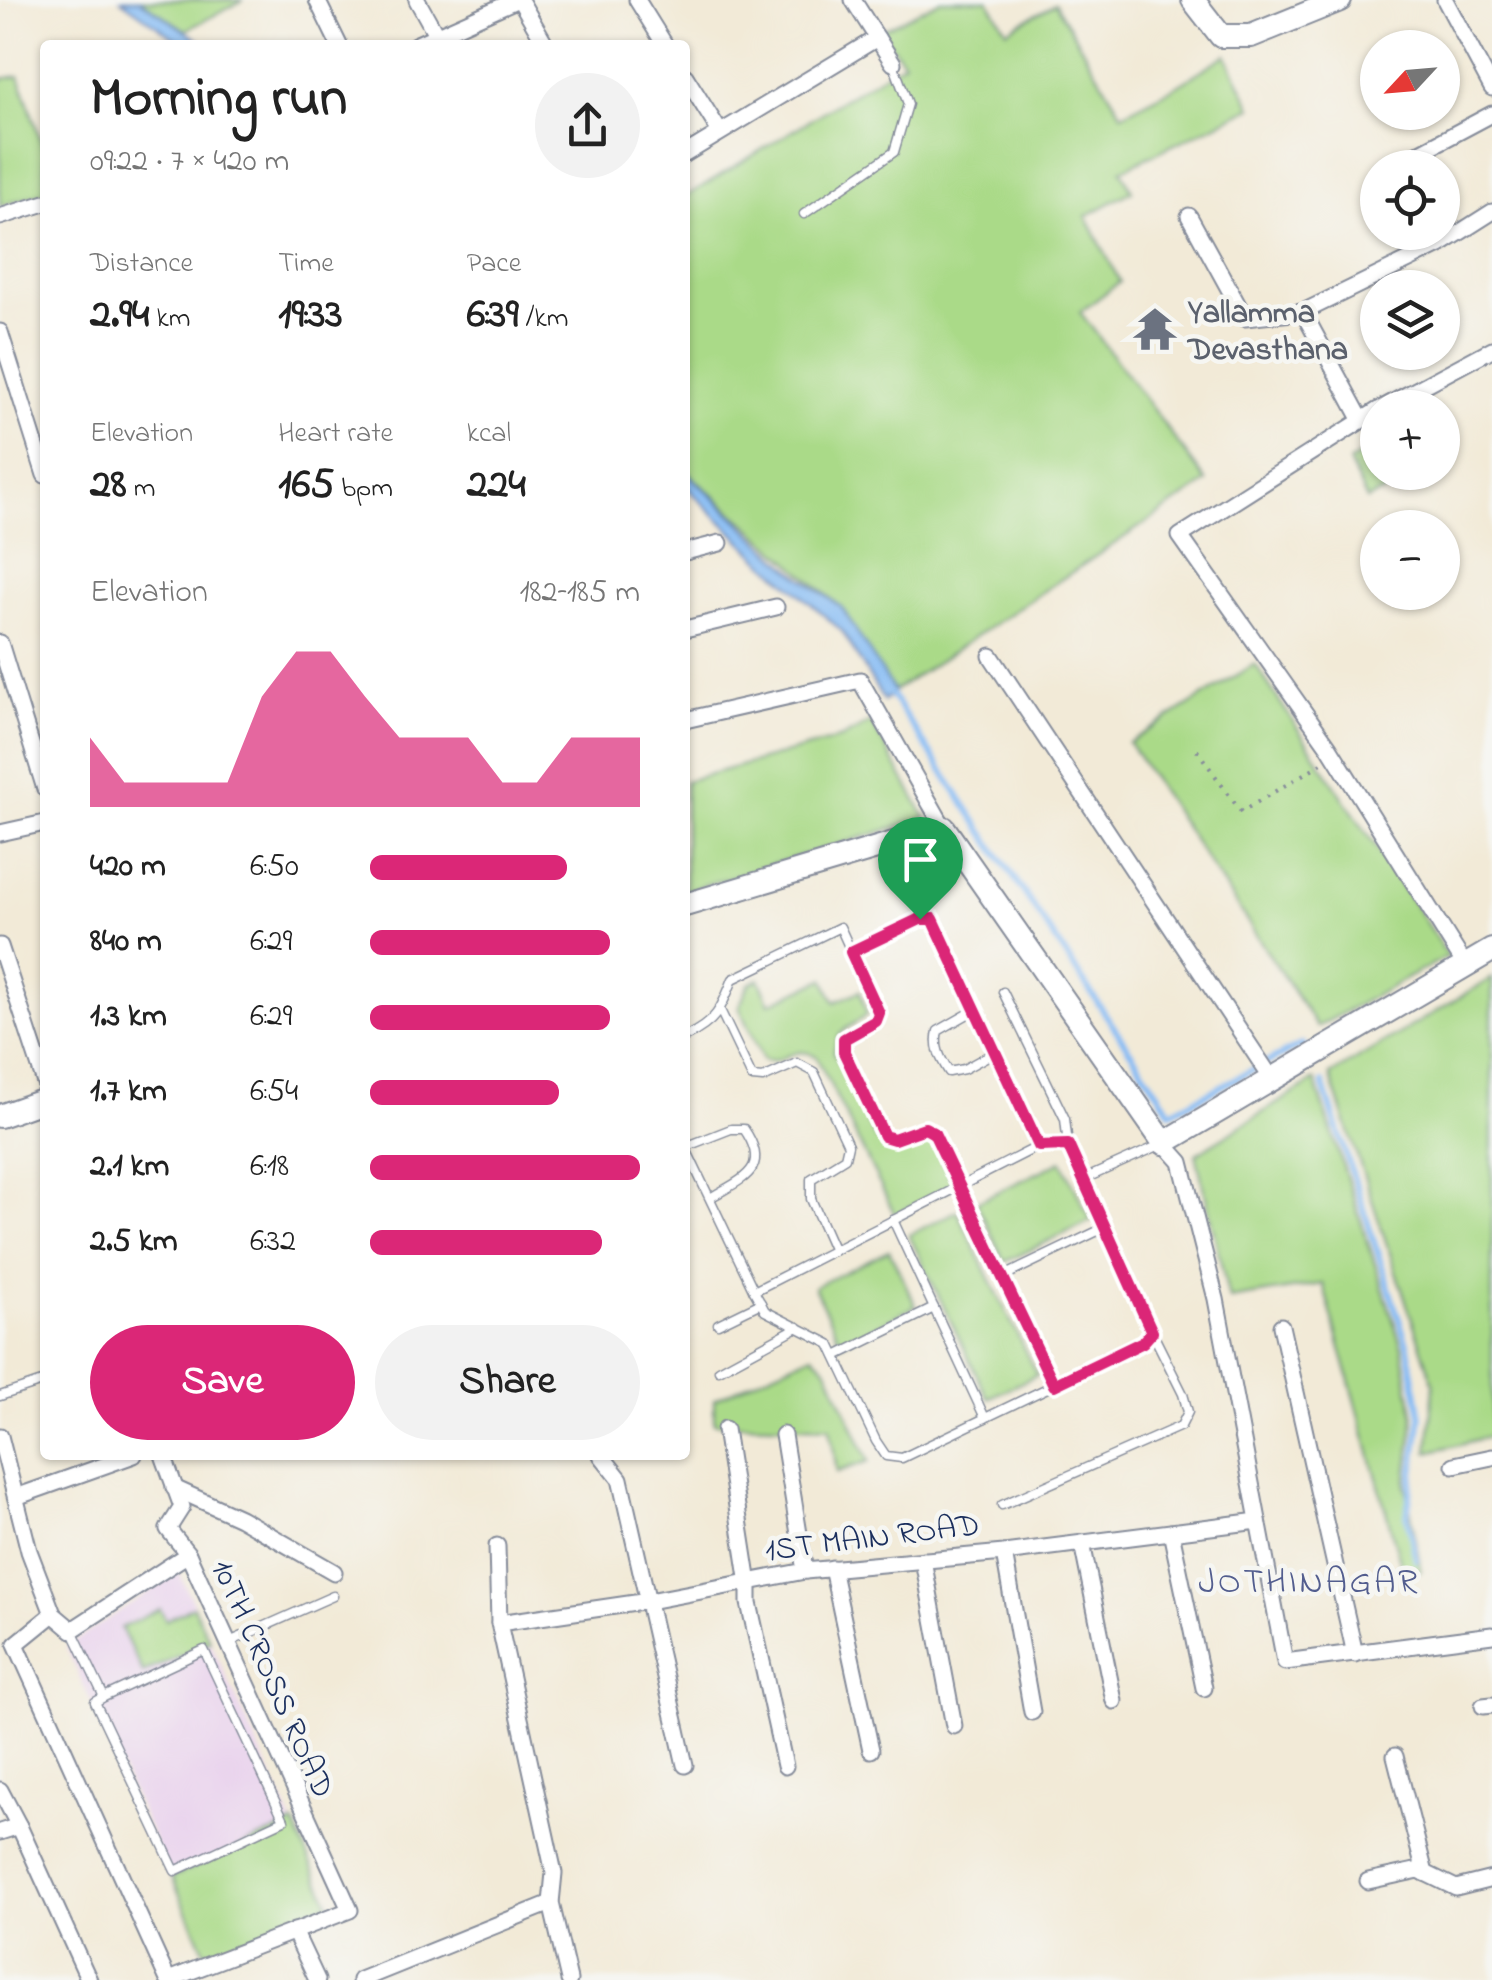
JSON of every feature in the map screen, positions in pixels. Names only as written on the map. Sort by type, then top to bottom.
[{"type":"street","points":[[317,0],[337,40]]},
{"type":"street","points":[[417,0],[448,37],[518,0],[543,40]]},
{"type":"street","points":[[637,0],[662,40]]},
{"type":"street","points":[[853,0],[893,64]]},
{"type":"street","points":[[1193,0],[1221,36],[1251,36],[1329,2]]},
{"type":"street","points":[[1446,0],[1492,88]]},
{"type":"street","points":[[690,151],[878,38]]},
{"type":"street","points":[[690,84],[720,132]]},
{"type":"street","points":[[1424,150],[1492,114]]},
{"type":"street","points":[[0,216],[40,204]]},
{"type":"street","points":[[1189,216],[1246,318],[1302,312],[1440,245],[1492,212]]},
{"type":"street","points":[[1302,312],[1360,417]]},
{"type":"street","points":[[0,332],[40,460]]},
{"type":"street","points":[[1415,390],[1492,349]]},
{"type":"street","points":[[1360,420],[1180,536],[1329,747],[1465,965]]},
{"type":"street","points":[[690,551],[720,543]]},
{"type":"street","points":[[690,628],[776,607]]},
{"type":"street","points":[[0,643],[40,773]]},
{"type":"street","points":[[991,656],[1272,1079]]},
{"type":"street","points":[[690,719],[860,680],[944,828],[1180,1162],[1211,1282],[1285,1662],[1492,1634]]},
{"type":"street","points":[[26,730],[40,726]]},
{"type":"street","points":[[0,833],[40,824]]},
{"type":"street","points":[[690,904],[944,828]]},
{"type":"street","points":[[0,946],[40,1068]]},
{"type":"street","points":[[1164,1143],[1492,950]]},
{"type":"street","points":[[0,1116],[40,1102]]},
{"type":"street","points":[[1282,1326],[1355,1654]]},
{"type":"street","points":[[725,1429],[749,1603],[785,1766]]},
{"type":"street","points":[[783,1435],[805,1571]]},
{"type":"street","points":[[0,1436],[28,1551],[53,1614],[72,1630]]},
{"type":"street","points":[[1454,1465],[1492,1457]]},
{"type":"street","points":[[16,1496],[120,1460]]},
{"type":"street","points":[[164,1460],[182,1508],[168,1530],[188,1554]]},
{"type":"street","points":[[605,1460],[620,1479],[685,1765]]},
{"type":"street","points":[[174,1488],[240,1518],[334,1572]]},
{"type":"street","name":"1ST MAIN ROAD","points":[[499,1623],[649,1601],[805,1571],[1004,1553],[1258,1520]]},
{"type":"street","points":[[1171,1532],[1204,1688]]},
{"type":"street","points":[[1082,1543],[1114,1701]]},
{"type":"street","points":[[497,1546],[499,1623],[554,1873],[551,1903],[569,1980]]},
{"type":"street","points":[[1004,1553],[1032,1712]]},
{"type":"street","name":"10TH CROSS ROAD","points":[[72,1630],[188,1554],[350,1910],[168,1980]]},
{"type":"street","points":[[924,1560],[954,1726]]},
{"type":"street","points":[[832,1568],[871,1750]]},
{"type":"street","points":[[53,1614],[16,1644],[168,1980]]},
{"type":"street","points":[[1395,1756],[1425,1873]]},
{"type":"street","points":[[0,1790],[89,1980]]},
{"type":"street","points":[[0,1832],[18,1826]]},
{"type":"street","points":[[1368,1881],[1419,1870],[1456,1888],[1492,1879]]},
{"type":"street","points":[[360,1980],[551,1903]]},
{"type":"street","points":[[294,1932],[316,1980]]},
{"type":"lane","points":[[804,214],[894,152],[908,104],[893,64]]},
{"type":"lane","points":[[851,952],[920,919],[933,919],[1039,1146]]},
{"type":"lane","points":[[690,1035],[721,1012],[733,980],[840,927],[879,1013],[876,1021],[844,1039],[844,1052],[884,1136],[894,1139],[925,1128],[934,1133],[1054,1385]]},
{"type":"lane","points":[[1002,1505],[1181,1426],[1188,1412],[1082,1180],[1068,1145],[1065,1119],[1003,992]]},
{"type":"lane","points":[[975,1010],[938,1031],[935,1042],[941,1060],[949,1072],[964,1069],[995,1052]]},
{"type":"lane","points":[[721,1012],[752,1076],[763,1078],[797,1063],[814,1072],[848,1145],[845,1158],[811,1179],[811,1199],[834,1251]]},
{"type":"lane","points":[[690,1145],[732,1129],[744,1129],[757,1148],[755,1166],[710,1198]]},
{"type":"lane","points":[[1082,1180],[1164,1143]]},
{"type":"lane","points":[[754,1291],[1039,1146],[1068,1145]]},
{"type":"lane","points":[[690,1157],[765,1312],[830,1344],[886,1456],[902,1458],[1143,1342],[1152,1332]]},
{"type":"lane","points":[[893,1220],[985,1418]]},
{"type":"lane","points":[[1002,1277],[1104,1228]]},
{"type":"lane","points":[[718,1324],[761,1303]]},
{"type":"lane","points":[[836,1356],[934,1308]]},
{"type":"lane","points":[[719,1370],[798,1327]]},
{"type":"lane","points":[[0,1396],[40,1383]]},
{"type":"lane","points":[[228,1643],[334,1596]]},
{"type":"lane","points":[[72,1630],[104,1697]]},
{"type":"lane","points":[[204,1650],[284,1820],[175,1871],[95,1702],[104,1697],[204,1650]]},
{"type":"path","points":[[1197,750],[1241,812],[1324,762]]},
{"type":"shaded area","points":[[179,1572],[329,1903],[207,1957],[66,1647]]},
{"type":"green space","points":[[140,0],[244,0],[186,30]]},
{"type":"green space","points":[[941,0],[988,0],[1007,30],[1055,4],[1122,114],[1226,55],[1252,107],[1121,170],[1132,191],[1086,216],[1120,282],[1080,312],[1207,482],[894,691],[842,608],[690,474],[690,194],[904,62],[880,31]]},
{"type":"green space","points":[[19,76],[40,138],[40,194],[0,206],[0,79]]},
{"type":"green space","points":[[1360,455],[1360,485],[1349,462]]},
{"type":"green space","points":[[1362,490],[1388,490],[1367,500]]},
{"type":"green space","points":[[1255,664],[1448,956],[1317,1027],[1129,743]]},
{"type":"green space","points":[[871,722],[926,818],[690,889],[690,780],[842,738]]},
{"type":"green space","points":[[1492,978],[1492,1436],[1428,1452],[1434,1385],[1330,1075]]},
{"type":"green space","points":[[759,979],[770,1003],[824,979],[835,1002],[860,991],[867,1014],[842,1033],[834,1052],[876,1139],[894,1147],[925,1136],[932,1138],[954,1185],[895,1215],[816,1056],[800,1052],[763,1060],[739,1007],[749,984]]},
{"type":"green space","points":[[1315,1080],[1402,1347],[1414,1419],[1406,1486],[1421,1571],[1403,1572],[1323,1284],[1229,1299],[1196,1154]]},
{"type":"green space","points":[[1062,1161],[1091,1221],[1005,1262],[976,1202]]},
{"type":"green space","points":[[957,1211],[1037,1375],[988,1398],[909,1235]]},
{"type":"green space","points":[[889,1250],[916,1306],[841,1343],[814,1287]]},
{"type":"green space","points":[[813,1354],[826,1367],[869,1461],[837,1472],[830,1427],[714,1423],[714,1399]]},
{"type":"green space","points":[[193,1606],[210,1641],[143,1673],[121,1628],[160,1609],[166,1620]]},
{"type":"green space","points":[[294,1824],[329,1903],[207,1957],[172,1877]]},
{"type":"water","points":[[121,0],[140,0],[199,40],[177,40]]},
{"type":"water","points":[[690,476],[789,568],[842,608],[894,691],[884,701],[842,631],[690,491]]},
{"type":"waterway","points":[[888,690],[1171,1112],[1303,1044],[1306,1055]]},
{"type":"waterway","points":[[1323,1083],[1408,1347],[1421,1416],[1407,1515],[1416,1560]]},
{"type":"place","name":"Yallamma Devasthana","points":[[1155,329]]},
{"type":"district","name":"JOTHINAGAR","points":[[1309,1580]]},
{"type":"route","points":[[920,919],[933,919],[1039,1146],[1068,1145],[1152,1332],[1143,1342],[1054,1385],[934,1133],[925,1128],[894,1139],[884,1136],[844,1052],[844,1039],[876,1021],[879,1013],[851,952],[920,919]]}]
